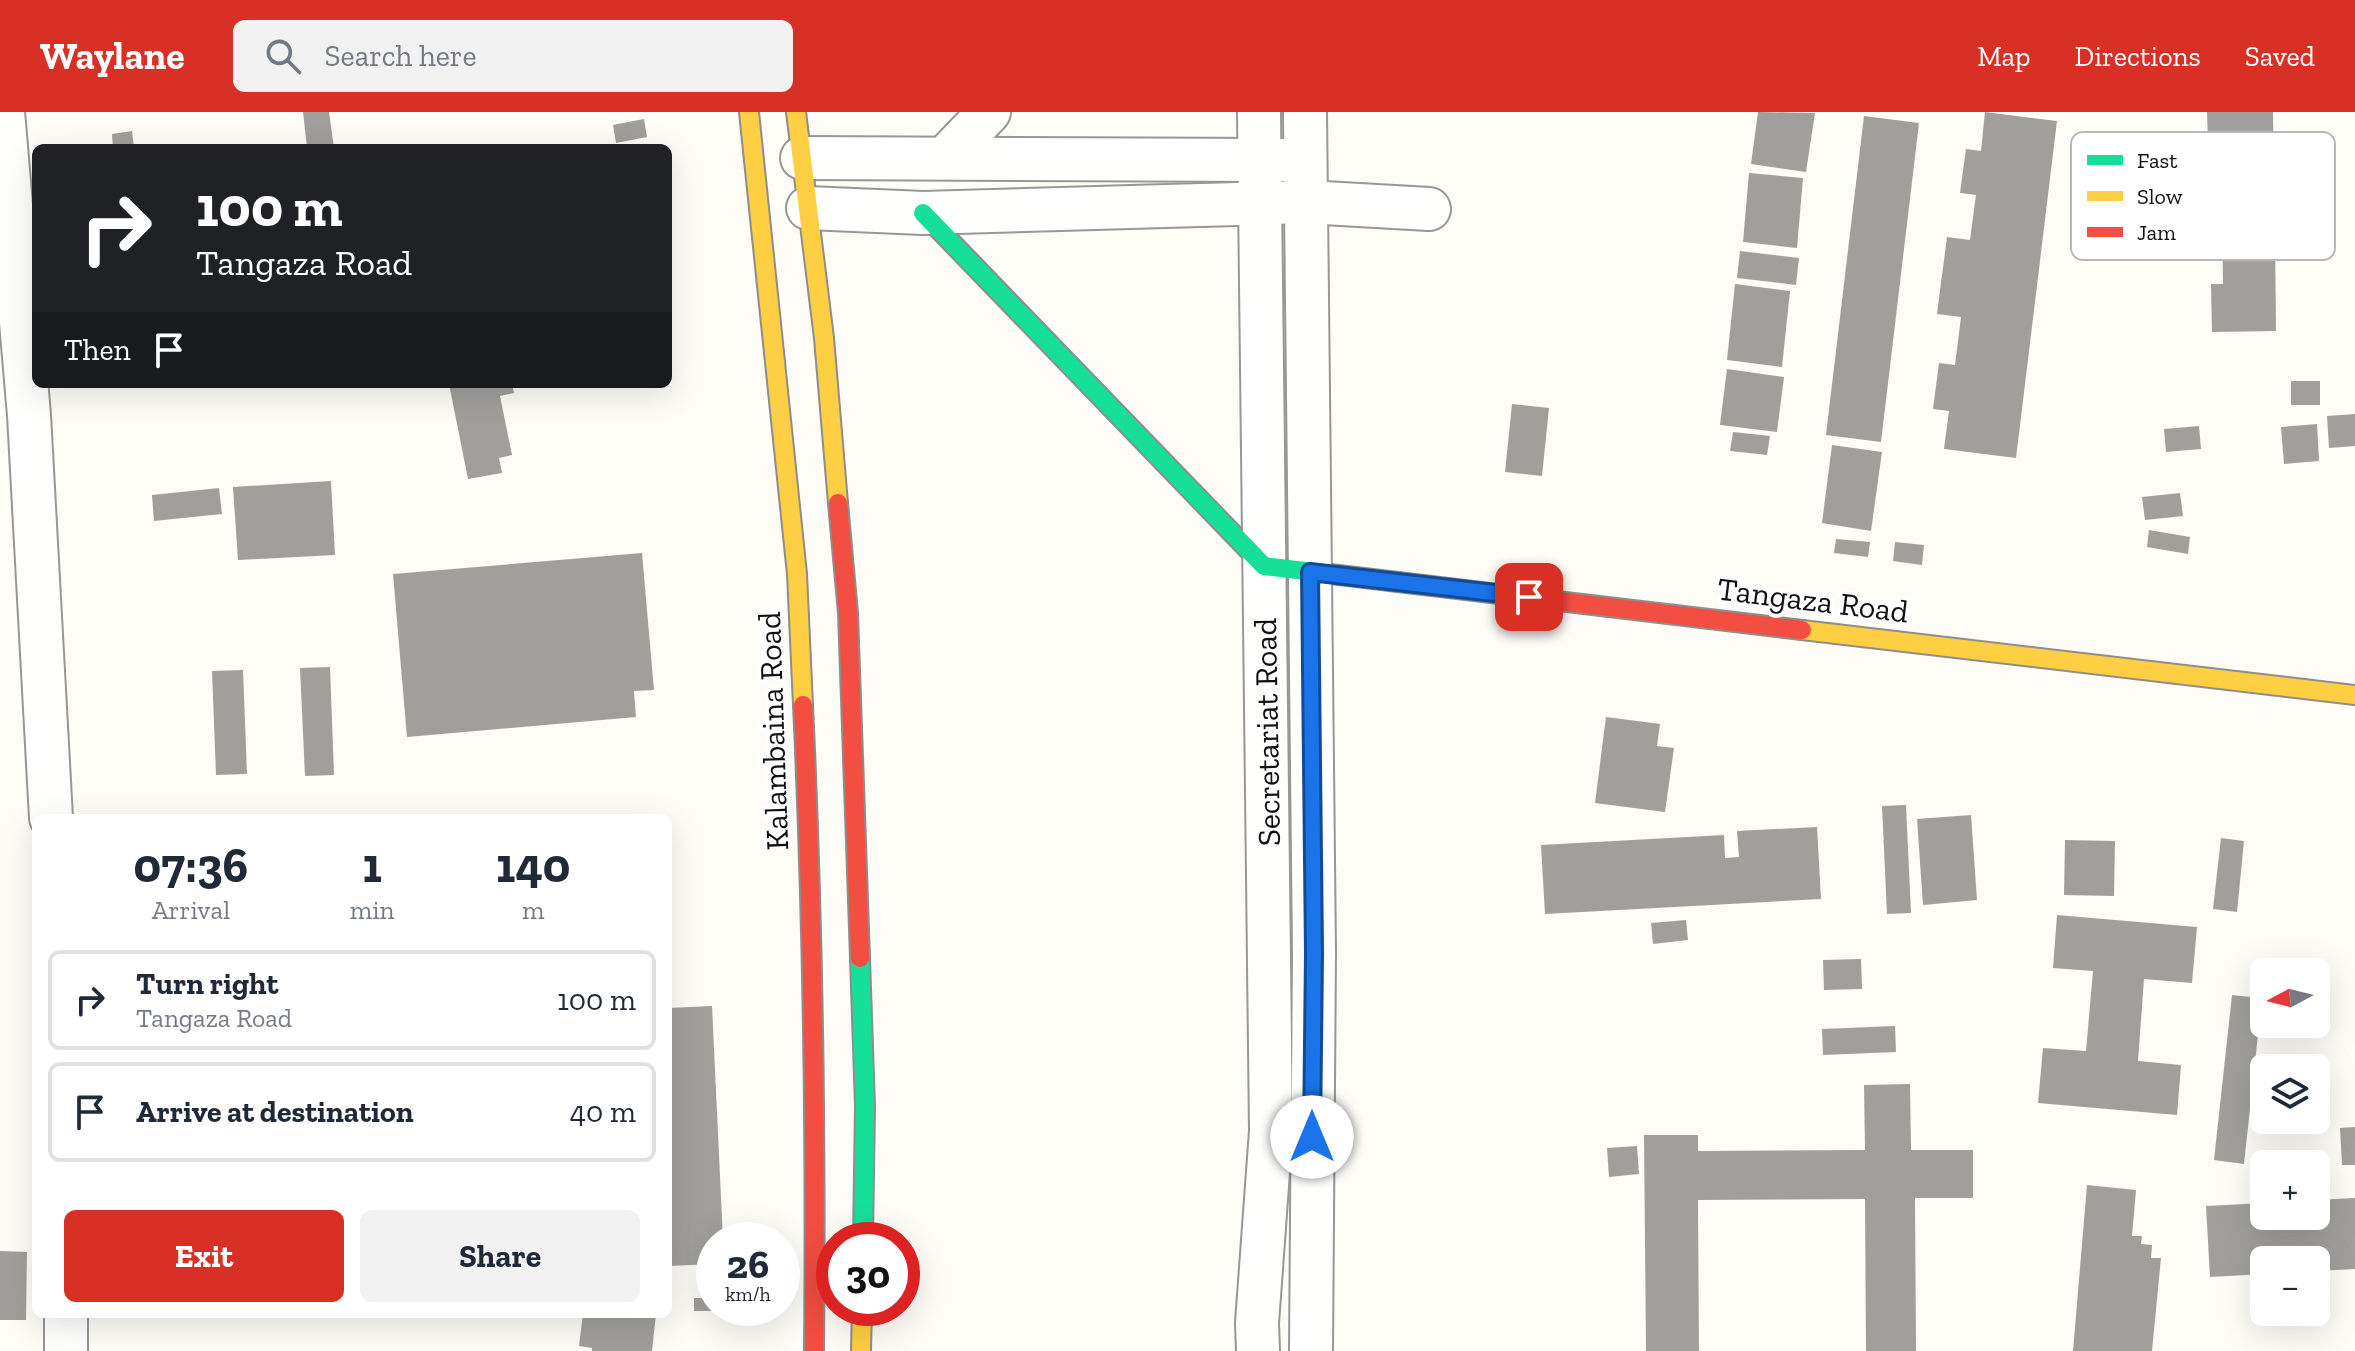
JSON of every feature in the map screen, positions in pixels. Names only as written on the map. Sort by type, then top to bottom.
[{"type":"main road","name":"Kalambaina Road","points":[[749,112],[797,574],[807,808],[815,1241],[814,1351]]},
{"type":"main road","points":[[796,112],[824,338],[848,613],[865,1106],[863,1222]]},
{"type":"main road","points":[[923,213],[1264,566]]},
{"type":"main road","name":"Tangaza Road","points":[[1264,566],[2355,695]]},
{"type":"main road","points":[[861,1351],[862,1326]]},
{"type":"street","points":[[3,112],[29,415],[51,814]]},
{"type":"street","points":[[945,158],[989,112]]},
{"type":"street","name":"Secretariat Road","points":[[1258,1351],[1257,1323],[1271,1131],[1259,112]]},
{"type":"street","name":"Secretariat Road","points":[[1305,112],[1314,953],[1311,1351]]},
{"type":"street","points":[[802,158],[1304,160]]},
{"type":"street","points":[[808,208],[923,213],[1306,202],[1429,209]]},
{"type":"street","points":[[66,1318],[66,1351]]},
{"type":"building","points":[[303,112],[329,112],[333,144],[307,144]]},
{"type":"building","points":[[1758,112],[1815,113],[1806,172],[1751,164]]},
{"type":"building","points":[[1985,112],[2057,121],[2016,458],[1944,449],[1949,411],[1933,409],[1939,363],[1955,365],[1961,317],[1937,314],[1947,237],[1970,240],[1976,195],[1960,193],[1966,149],[1981,151]]},
{"type":"building","points":[[2207,112],[2273,112],[2273,132],[2208,132]]},
{"type":"building","points":[[1864,116],[1919,123],[1881,442],[1826,435]]},
{"type":"building","points":[[644,119],[647,137],[616,143],[613,125]]},
{"type":"building","points":[[132,131],[134,144],[113,144],[112,134]]},
{"type":"building","points":[[1749,173],[1803,178],[1797,248],[1743,242]]},
{"type":"building","points":[[1740,251],[1799,258],[1796,285],[1737,278]]},
{"type":"building","points":[[2223,260],[2275,260],[2276,331],[2212,332],[2211,284],[2223,284]]},
{"type":"building","points":[[1735,284],[1790,291],[1782,367],[1727,360]]},
{"type":"building","points":[[1727,369],[1784,377],[1777,432],[1720,425]]},
{"type":"building","points":[[2291,381],[2320,381],[2320,405],[2291,405]]},
{"type":"building","points":[[450,388],[513,388],[514,393],[500,396],[512,455],[499,458],[502,473],[468,479]]},
{"type":"building","points":[[1512,404],[1549,408],[1542,476],[1505,472]]},
{"type":"building","points":[[2355,414],[2355,446],[2329,448],[2327,416]]},
{"type":"building","points":[[2317,424],[2319,461],[2284,464],[2281,427]]},
{"type":"building","points":[[2199,426],[2201,449],[2166,452],[2164,429]]},
{"type":"building","points":[[1733,432],[1770,436],[1767,455],[1730,451]]},
{"type":"building","points":[[1832,445],[1882,452],[1871,531],[1822,523]]},
{"type":"building","points":[[331,481],[335,555],[238,560],[233,487]]},
{"type":"building","points":[[219,488],[222,514],[154,521],[152,495]]},
{"type":"building","points":[[2180,493],[2183,516],[2145,520],[2142,497]]},
{"type":"building","points":[[2149,530],[2190,537],[2188,554],[2147,547]]},
{"type":"building","points":[[1836,539],[1870,542],[1868,557],[1834,553]]},
{"type":"building","points":[[1895,542],[1924,545],[1922,565],[1893,561]]},
{"type":"building","points":[[642,553],[654,690],[634,691],[636,717],[407,737],[393,574]]},
{"type":"building","points":[[330,667],[334,775],[305,776],[300,668]]},
{"type":"building","points":[[243,670],[247,774],[216,775],[212,671]]},
{"type":"building","points":[[1606,717],[1660,724],[1657,746],[1674,748],[1665,812],[1595,803]]},
{"type":"building","points":[[1906,805],[1911,913],[1887,914],[1882,806]]},
{"type":"building","points":[[1971,815],[1977,900],[1923,905],[1917,819]]},
{"type":"building","points":[[1817,827],[1821,899],[1545,914],[1541,845],[1724,835],[1725,858],[1739,857],[1737,831]]},
{"type":"building","points":[[2221,838],[2244,841],[2237,912],[2213,909]]},
{"type":"building","points":[[2065,840],[2115,841],[2114,896],[2064,895]]},
{"type":"building","points":[[2057,915],[2197,927],[2192,983],[2144,979],[2138,1061],[2181,1065],[2177,1115],[2038,1103],[2043,1048],[2086,1051],[2093,971],[2053,968]]},
{"type":"building","points":[[1686,920],[1688,940],[1653,944],[1651,923]]},
{"type":"building","points":[[1861,959],[1862,989],[1824,990],[1823,960]]},
{"type":"building","points":[[2232,995],[2250,997],[2250,1038],[2258,1038],[2256,1054],[2250,1054],[2250,1109],[2244,1164],[2214,1160]]},
{"type":"building","points":[[712,1006],[722,1222],[696,1222],[696,1265],[672,1266],[672,1008]]},
{"type":"building","points":[[1895,1026],[1896,1052],[1823,1055],[1822,1029]]},
{"type":"building","points":[[1910,1084],[1911,1150],[1973,1150],[1973,1198],[1915,1198],[1916,1351],[1866,1351],[1865,1199],[1698,1200],[1699,1351],[1646,1351],[1644,1135],[1698,1135],[1698,1151],[1865,1150],[1864,1085]]},
{"type":"building","points":[[2355,1127],[2355,1165],[2342,1165],[2340,1128]]},
{"type":"building","points":[[1637,1146],[1639,1174],[1609,1177],[1607,1148]]},
{"type":"building","points":[[2087,1185],[2136,1190],[2132,1236],[2142,1236],[2141,1244],[2152,1245],[2151,1258],[2161,1258],[2152,1351],[2073,1351]]},
{"type":"building","points":[[2355,1198],[2355,1269],[2330,1270],[2330,1246],[2250,1246],[2250,1275],[2210,1277],[2206,1206],[2250,1204],[2250,1230],[2330,1230],[2330,1199]]},
{"type":"building","points":[[0,1251],[27,1252],[26,1320],[0,1320]]},
{"type":"building","points":[[582,1318],[656,1318],[652,1351],[592,1351],[592,1348],[579,1346]]},
{"type":"traffic: fast","points":[[923,213],[1264,566],[1398,582]]},
{"type":"traffic: fast","points":[[860,958],[865,1106],[863,1222]]},
{"type":"traffic: slow","points":[[749,112],[797,574],[803,705]]},
{"type":"traffic: slow","points":[[796,112],[824,338],[838,503]]},
{"type":"traffic: slow","points":[[1802,630],[2355,695]]},
{"type":"traffic: slow","points":[[861,1351],[862,1326]]},
{"type":"traffic: jam","points":[[838,503],[848,613],[860,958]]},
{"type":"traffic: jam","points":[[1398,582],[1802,630]]},
{"type":"traffic: jam","points":[[803,705],[813,1028],[814,1351]]},
{"type":"route","points":[[1312,1137],[1314,953],[1310,572],[1529,597]]}]
